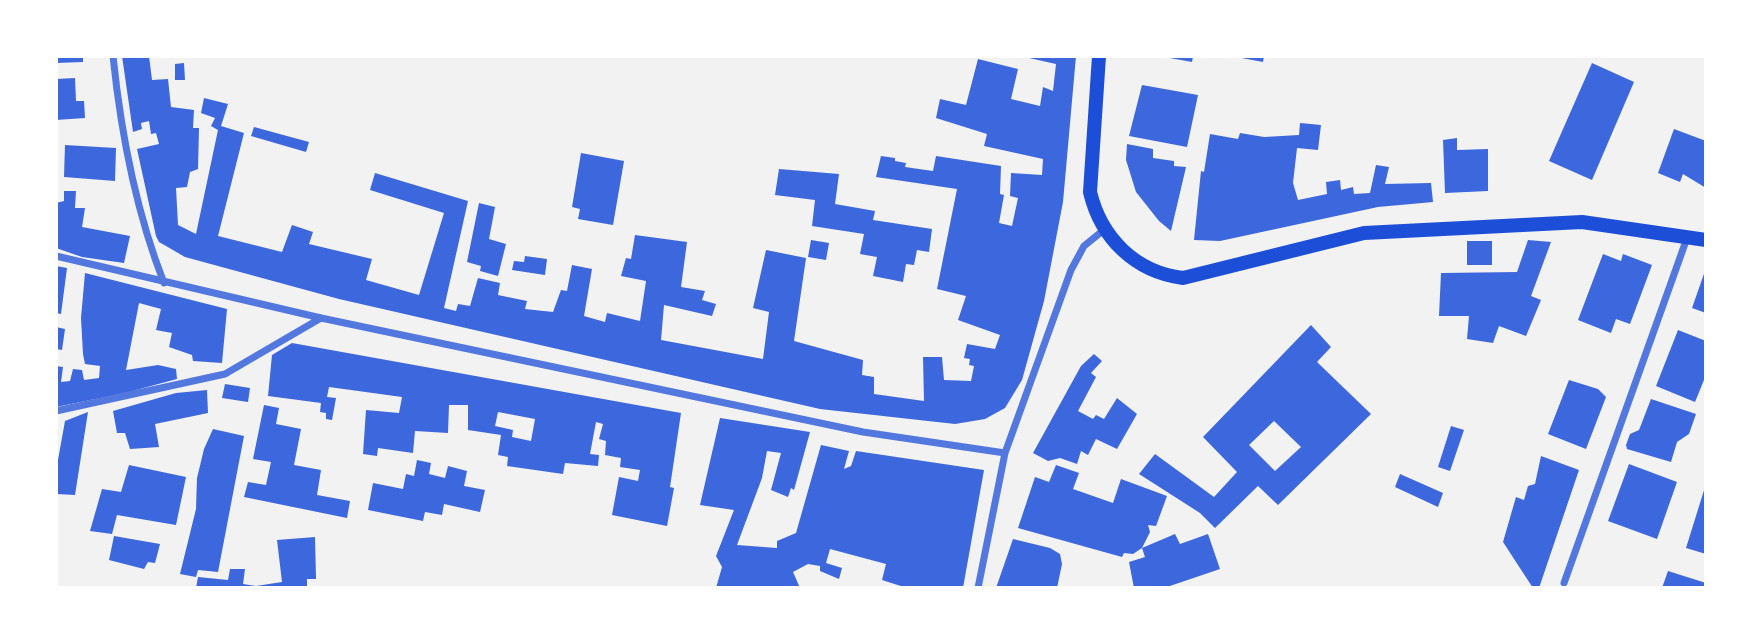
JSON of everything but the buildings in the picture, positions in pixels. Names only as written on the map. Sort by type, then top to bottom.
[{"type":"main road","points":[[1099,56],[1090,192],[1095,212],[1105,229],[1141,266],[1162,275],[1183,278],[1364,233],[1582,222],[1706,240]]},
{"type":"street","points":[[113,56],[122,136],[146,238],[164,283]]},
{"type":"street","points":[[1099,56],[1110,56]]},
{"type":"street","points":[[978,588],[1004,453],[1071,270],[1084,246],[1105,229]]},
{"type":"street","points":[[1564,583],[1687,238]]},
{"type":"street","points":[[56,256],[321,318],[863,432],[1004,453]]},
{"type":"street","points":[[56,411],[225,374],[321,318]]}]
